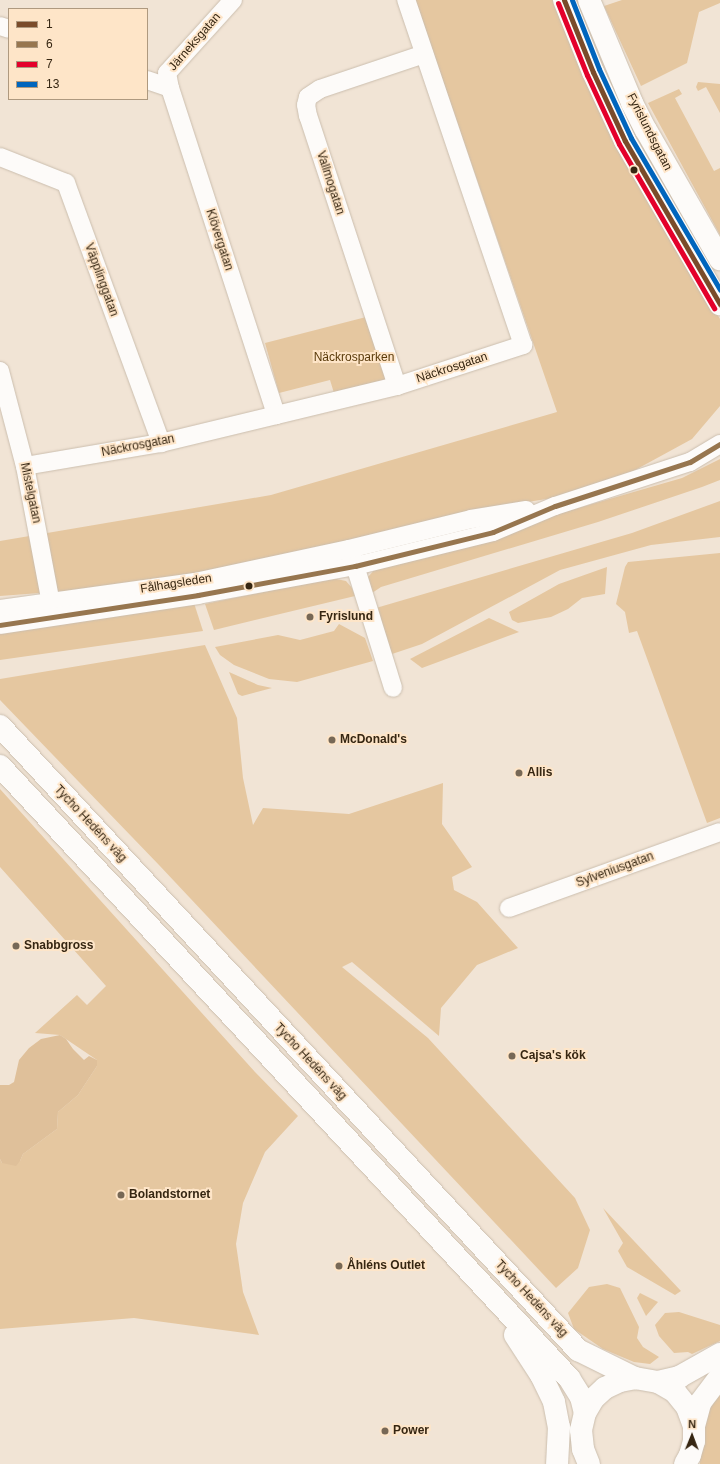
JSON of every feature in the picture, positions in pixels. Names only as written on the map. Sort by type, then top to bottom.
[{"type":"main road","name":"Fyrislundsgatan","points":[[564,0],[593,72],[625,141],[720,304]]},
{"type":"main road","name":"Fyrislundsgatan","points":[[590,0],[632,103],[690,210],[720,259]]},
{"type":"main road","name":"Tycho Hedéns väg","points":[[0,726],[578,1350],[635,1378]]},
{"type":"main road","points":[[0,766],[568,1378],[581,1397],[585,1413]]},
{"type":"main road","points":[[479,1281],[541,1374],[554,1402],[559,1427],[557,1464]]},
{"type":"main road","points":[[658,1382],[679,1377],[720,1354]]},
{"type":"main road","points":[[690,1461],[694,1441],[694,1426],[700,1403],[720,1376]]},
{"type":"main road","points":[[583,1459],[581,1430],[585,1413],[593,1399],[605,1388],[620,1381],[635,1378],[658,1382],[675,1392],[687,1407],[694,1426]]},
{"type":"street","name":"Järneksgatan","points":[[170,88],[167,73],[233,0]]},
{"type":"street","name":"Näckrosgatan","points":[[25,466],[161,443],[396,386],[523,345],[406,0]]},
{"type":"street","name":"Vallmogatan","points":[[396,386],[310,124],[306,105],[308,97],[320,89],[424,54]]},
{"type":"street","points":[[148,80],[170,88]]},
{"type":"street","name":"Klövergatan","points":[[170,88],[276,414]]},
{"type":"street","name":"Väpplinggatan","points":[[0,157],[66,183],[161,443]]},
{"type":"street","name":"Mistelgatan","points":[[0,371],[25,466],[53,609]]},
{"type":"street","name":"Fålhagsleden","points":[[0,609],[53,609],[198,595],[355,566],[493,532],[555,506],[690,462],[720,444]]},
{"type":"street","name":"Fålhagsleden","points":[[0,625],[53,609],[195,582],[349,549],[471,519],[555,506]]},
{"type":"street","points":[[349,549],[393,688]]},
{"type":"street","name":"Sylveniusgatan","points":[[509,908],[720,832]]},
{"type":"green space","points":[[415,0],[556,0],[648,196],[720,319],[720,406],[692,439],[626,475],[553,498],[470,511],[348,541],[194,574],[80,590],[0,596],[0,541],[271,495],[557,412]]},
{"type":"green space","points":[[622,0],[720,0],[720,3],[699,12],[687,63],[641,86],[604,6]]},
{"type":"green space","points":[[698,82],[720,84],[720,113],[706,87],[698,91],[696,87]]},
{"type":"green space","points":[[679,89],[682,94],[675,98],[714,171],[720,168],[720,235],[648,103]]},
{"type":"green space","name":"Näckrosparken","points":[[370,316],[391,380],[334,393],[330,380],[279,393],[265,343]]},
{"type":"green space","points":[[720,459],[720,480],[702,487],[598,522],[381,587],[372,593],[367,578],[378,566],[682,478]]},
{"type":"green space","points":[[720,501],[720,537],[651,545],[560,570],[422,644],[392,654],[383,633],[376,608],[632,533]]},
{"type":"green space","points":[[720,553],[720,818],[707,823],[637,631],[629,633],[625,612],[616,604],[625,567],[628,562]]},
{"type":"green space","points":[[607,567],[605,594],[582,598],[568,609],[551,617],[518,623],[512,620],[509,612],[559,584]]},
{"type":"green space","points":[[336,579],[346,581],[352,588],[355,596],[214,630],[205,604],[302,584]]},
{"type":"green space","points":[[193,600],[203,631],[0,660],[0,633]]},
{"type":"green space","points":[[489,618],[519,632],[422,668],[410,659]]},
{"type":"green space","points":[[339,624],[365,638],[373,661],[297,682],[269,679],[234,665],[220,655],[215,647],[278,635],[300,640],[334,631]]},
{"type":"green space","points":[[205,645],[237,718],[243,778],[253,825],[263,808],[349,814],[443,783],[442,824],[472,867],[452,877],[454,890],[477,902],[518,948],[477,965],[441,1008],[439,1036],[352,962],[342,967],[428,1038],[575,1198],[590,1230],[578,1268],[556,1288],[159,865],[0,700],[0,679]]},
{"type":"green space","points":[[229,672],[258,685],[272,688],[242,696],[238,694]]},
{"type":"green space","points":[[0,789],[255,1072],[298,1116],[265,1152],[243,1203],[236,1244],[243,1292],[259,1335],[134,1318],[0,1329],[0,1159],[2,1163],[20,1161],[23,1154],[57,1129],[58,1112],[78,1095],[97,1066],[97,1060],[60,1035],[35,1033],[77,995],[87,1005],[106,986],[0,867]]},
{"type":"green space","points":[[603,1208],[681,1291],[675,1295],[627,1267],[618,1251],[623,1243]]},
{"type":"green space","points":[[607,1284],[620,1288],[639,1327],[637,1338],[643,1347],[659,1357],[650,1364],[634,1362],[603,1349],[574,1329],[568,1313],[589,1287]]},
{"type":"green space","points":[[640,1293],[658,1302],[646,1316],[637,1298]]},
{"type":"green space","points":[[679,1312],[720,1325],[720,1341],[692,1354],[688,1352],[674,1353],[659,1336],[655,1325],[665,1313]]},
{"type":"green space","points":[[720,1388],[720,1464],[700,1464],[701,1420]]},
{"type":"shaded area","points":[[60,1035],[66,1039],[84,1060],[89,1056],[97,1060],[97,1066],[78,1095],[58,1112],[57,1129],[23,1154],[16,1166],[2,1163],[0,1159],[0,1085],[9,1085],[14,1082],[19,1060],[29,1048],[41,1039]]},
{"type":"transit line","name":"1","points":[[564,0],[593,72],[625,141],[720,304]]},
{"type":"transit line","name":"13","points":[[572,0],[599,69],[631,138],[720,290]]},
{"type":"transit line","name":"7","points":[[558,3],[587,75],[619,144],[714,308]]},
{"type":"transit line","name":"6","points":[[0,625],[198,595],[355,566],[493,532],[555,506],[690,462],[720,444]]},
{"type":"place","name":"Fyrislund","points":[[310,617]]},
{"type":"place","name":"McDonald's","points":[[332,740]]},
{"type":"place","name":"Allis","points":[[519,773]]},
{"type":"place","name":"Snabbgross","points":[[16,946]]},
{"type":"place","name":"Cajsa's kök","points":[[512,1056]]},
{"type":"place","name":"Bolandstornet","points":[[121,1195]]},
{"type":"place","name":"Åhléns Outlet","points":[[339,1266]]},
{"type":"place","name":"Power","points":[[385,1431]]}]
